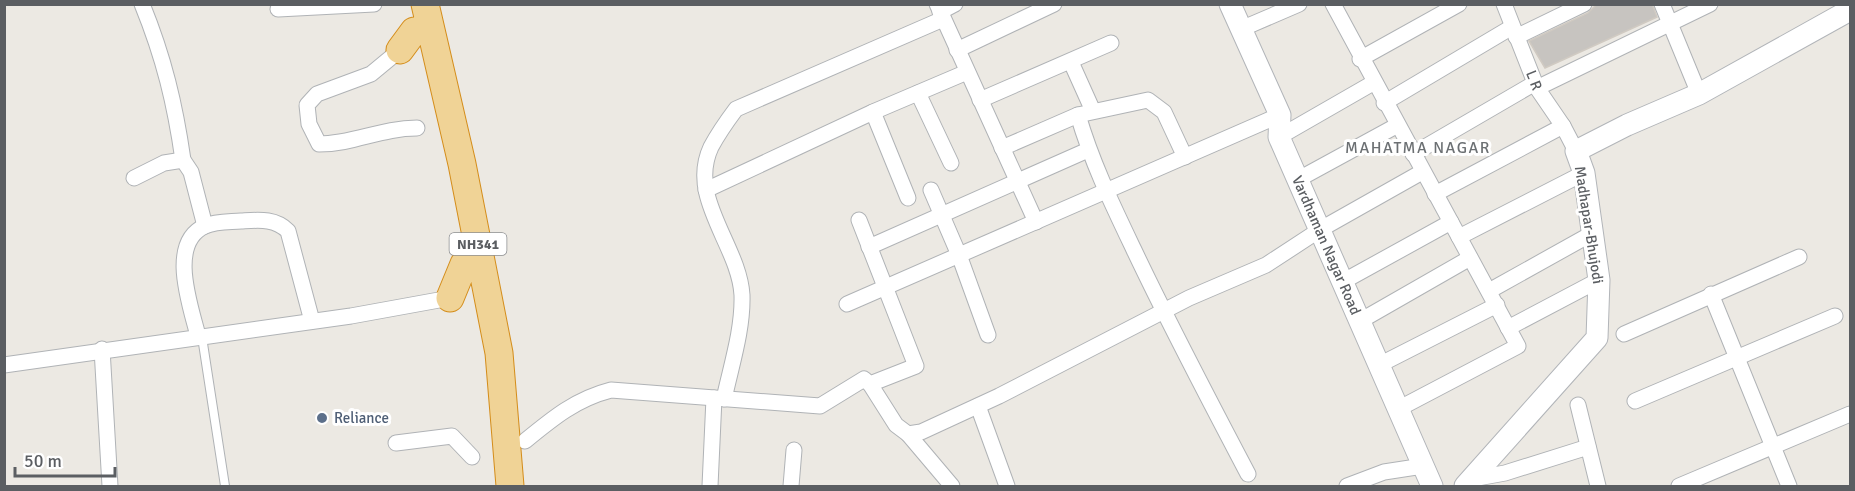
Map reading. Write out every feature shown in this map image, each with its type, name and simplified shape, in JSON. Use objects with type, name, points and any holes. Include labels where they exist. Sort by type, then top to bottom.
[{"type":"highway","name":"NH341","points":[[425,4],[462,164],[499,352],[517,480]]},
{"type":"highway","name":"NH341","points":[[450,298],[464,264]]},
{"type":"street","points":[[142,4],[161,51],[172,92],[183,160],[194,179],[206,225]]},
{"type":"street","points":[[278,9],[374,4]]},
{"type":"street","points":[[710,486],[719,398],[740,326],[742,295],[729,249],[706,190],[705,169],[710,149],[736,109],[955,4]]},
{"type":"street","points":[[957,50],[1054,4]]},
{"type":"street","name":"Vardhaman Nagar Road","points":[[1230,4],[1280,115],[1279,137],[1432,486]]},
{"type":"street","points":[[1241,29],[1299,4]]},
{"type":"street","points":[[1333,4],[1396,126],[1460,237],[1518,346],[1398,409]]},
{"type":"street","points":[[1360,59],[1459,4]]},
{"type":"street","name":"L R","points":[[1504,4],[1536,86],[1563,126],[1576,151]]},
{"type":"street","points":[[1384,103],[1514,32],[1584,4]]},
{"type":"street","points":[[1662,4],[1699,94]]},
{"type":"street","points":[[1413,154],[1536,86],[1710,4]]},
{"type":"street","name":"Madhapar-Bhujodi","points":[[1468,483],[1597,338],[1599,280],[1584,173],[1576,151],[1699,94],[1851,10]]},
{"type":"street","points":[[940,12],[1036,222]]},
{"type":"street","points":[[407,40],[371,74],[317,94],[308,105],[309,124],[319,144],[339,144],[393,128],[417,128]]},
{"type":"street","points":[[980,100],[1111,43]]},
{"type":"street","points":[[1071,62],[1093,111]]},
{"type":"street","points":[[706,190],[873,112],[967,72]]},
{"type":"street","points":[[1279,137],[1373,83]]},
{"type":"street","points":[[918,93],[951,163]]},
{"type":"street","points":[[1002,148],[1078,116],[1142,100],[1154,102],[1164,112],[1185,157]]},
{"type":"street","points":[[873,112],[908,198]]},
{"type":"street","points":[[847,304],[1280,115]]},
{"type":"street","points":[[1078,116],[1088,150],[1106,192],[1163,312],[1248,474]]},
{"type":"street","points":[[1298,180],[1396,126]]},
{"type":"street","points":[[1435,194],[1563,126]]},
{"type":"street","points":[[869,247],[1088,150]]},
{"type":"street","points":[[134,178],[171,160],[183,160]]},
{"type":"street","points":[[908,434],[921,432],[978,406],[1163,312],[1266,265],[1321,229],[1422,172]]},
{"type":"street","points":[[1460,237],[1584,173]]},
{"type":"street","points":[[931,190],[959,255],[988,335]]},
{"type":"street","points":[[200,336],[185,276],[184,254],[188,240],[206,225],[261,220],[283,225],[293,240],[312,321]]},
{"type":"street","points":[[859,220],[916,366],[870,384]]},
{"type":"street","points":[[1344,281],[1451,222]]},
{"type":"street","points":[[1489,291],[1593,233]]},
{"type":"street","points":[[1624,334],[1798,257]]},
{"type":"street","points":[[1360,321],[1470,258]]},
{"type":"street","points":[[1508,328],[1599,280]]},
{"type":"street","points":[[1712,294],[1736,359],[1789,486]]},
{"type":"street","points":[[4,365],[102,349],[312,321],[450,298]]},
{"type":"street","points":[[1379,365],[1497,305]]},
{"type":"street","points":[[1635,401],[1835,316]]},
{"type":"street","points":[[102,349],[110,486]]},
{"type":"street","points":[[525,441],[565,409],[588,396],[611,390],[820,406],[864,379],[870,384],[896,425],[908,434],[952,486]]},
{"type":"street","points":[[1578,405],[1598,486]]},
{"type":"street","points":[[978,406],[1007,486]]},
{"type":"street","points":[[1679,486],[1851,414]]},
{"type":"street","points":[[396,443],[452,436],[472,457]]},
{"type":"street","points":[[1468,483],[1588,447]]},
{"type":"street","points":[[791,486],[794,450]]},
{"type":"street","points":[[1347,486],[1384,472],[1423,466]]},
{"type":"lane","points":[[200,336],[225,486]]},
{"type":"building","points":[[1597,4],[1652,4],[1657,17],[1545,68],[1529,41],[1588,13]]},
{"type":"place","name":"Reliance","points":[[322,418]]},
{"type":"district","name":"MAHATMA NAGAR","points":[[1418,147]]}]
